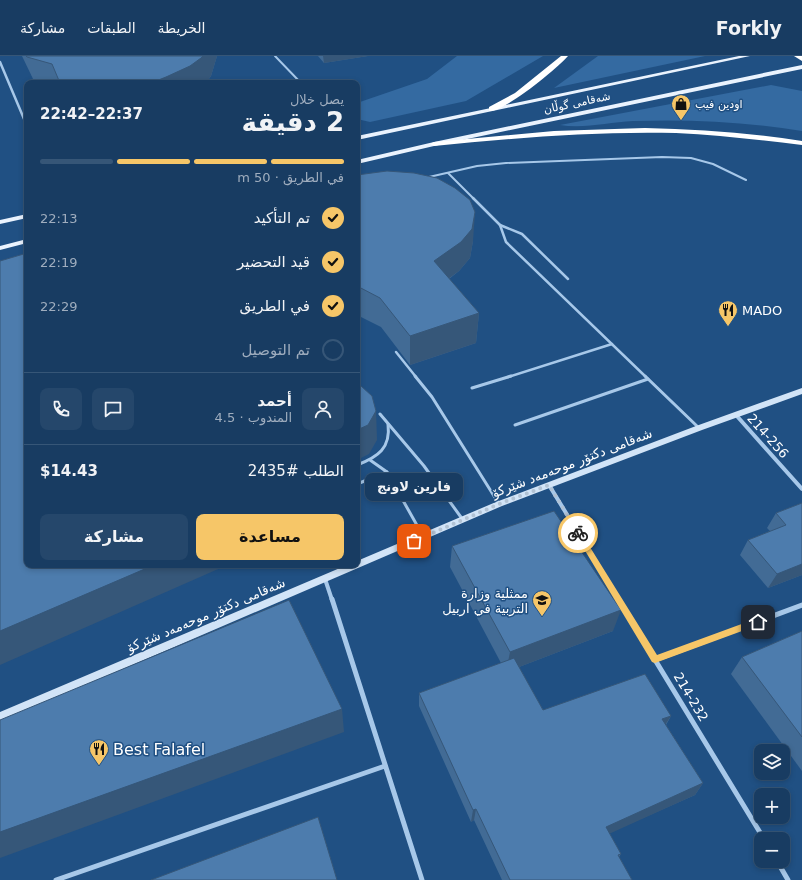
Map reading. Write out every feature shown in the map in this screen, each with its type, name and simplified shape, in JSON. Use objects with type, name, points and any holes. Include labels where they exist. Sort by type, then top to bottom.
[{"type":"highway","points":[[492,109],[518,95],[565,56]]},
{"type":"highway","points":[[797,56],[802,59]]},
{"type":"highway","points":[[434,144],[520,136],[632,131],[720,134],[802,143]]},
{"type":"main road","name":"شەقامی گوڵان","points":[[360,137],[748,56]]},
{"type":"main road","name":"شەقامی گوڵان","points":[[360,161],[434,144],[802,67]]},
{"type":"main road","points":[[0,222],[24,217]]},
{"type":"main road","points":[[0,248],[24,242]]},
{"type":"street","points":[[0,62],[24,119]]},
{"type":"street","name":"شەقامی دکتۆر موحەمەد شێرکۆ","points":[[360,564],[499,504],[699,428],[802,391]]},
{"type":"street","name":"214-256","points":[[736,415],[802,489]]},
{"type":"street","name":"214-232","points":[[549,485],[760,832]]},
{"type":"street","name":"شەقامی دکتۆر موحەمەد شێرکۆ","points":[[0,717],[351,568]]},
{"type":"street","points":[[325,579],[422,880]]},
{"type":"street","points":[[655,660],[802,605]]},
{"type":"street","points":[[56,880],[385,766]]},
{"type":"street","points":[[781,868],[788,880]]},
{"type":"lane","points":[[275,56],[298,80]]},
{"type":"lane","points":[[426,178],[477,166],[506,163],[604,158],[662,157],[691,158],[713,164],[746,180]]},
{"type":"lane","points":[[448,173],[500,225],[522,234],[568,279]]},
{"type":"lane","points":[[500,225],[506,242],[699,428]]},
{"type":"lane","points":[[472,388],[612,344]]},
{"type":"lane","points":[[396,352],[432,397],[499,504]]},
{"type":"lane","points":[[515,425],[648,380]]},
{"type":"lane","points":[[376,410],[433,477],[463,520]]},
{"type":"lane","points":[[360,464],[370,460],[381,452],[388,443],[390,433],[387,423],[380,414]]},
{"type":"lane","points":[[370,460],[387,472],[424,537]]},
{"type":"lane","points":[[360,483],[387,472]]},
{"type":"shaded area","points":[[457,56],[543,56],[466,101],[370,122],[360,120],[360,102],[427,79]]},
{"type":"shaded area","points":[[598,56],[705,56],[554,88]]},
{"type":"shaded area","points":[[771,85],[802,91],[802,131],[739,123],[676,120],[633,121],[587,126],[560,125]]},
{"type":"building","points":[[26,56],[203,56],[190,66],[158,80],[59,80],[52,64]]},
{"type":"building","points":[[387,171],[414,173],[437,178],[455,188],[470,200],[475,212],[472,229],[461,242],[434,261],[479,313],[410,336],[380,298],[360,288],[360,175]]},
{"type":"building","points":[[24,254],[24,568],[147,568],[0,631],[0,261]]},
{"type":"building","points":[[360,386],[372,396],[376,411],[368,425],[360,429]]},
{"type":"building","points":[[802,503],[802,564],[777,574],[748,540],[786,525],[776,513]]},
{"type":"building","points":[[554,511],[621,610],[510,652],[452,546]]},
{"type":"building","points":[[289,600],[342,709],[0,832],[0,720]]},
{"type":"building","points":[[802,631],[802,737],[742,657]]},
{"type":"building","points":[[514,658],[543,710],[645,674],[671,716],[662,719],[703,783],[606,827],[621,854],[618,855],[632,880],[510,880],[476,809],[473,810],[419,693]]},
{"type":"building","points":[[318,817],[337,880],[151,880]]},
{"type":"way so far","points":[[414,541],[499,504],[549,485],[578,533]]},
{"type":"place","name":"اودين فيب","points":[[681,121]]},
{"type":"place","name":"MADO","points":[[728,327]]},
{"type":"place","name":"فارین لاونج","points":[[414,541]]},
{"type":"place","name":"ممثلية وزارة التربية في اربيل","points":[[542,617]]},
{"type":"place","name":"Best Falafel","points":[[99,766]]},
{"type":"route","points":[[578,533],[655,660],[758,622]]}]
